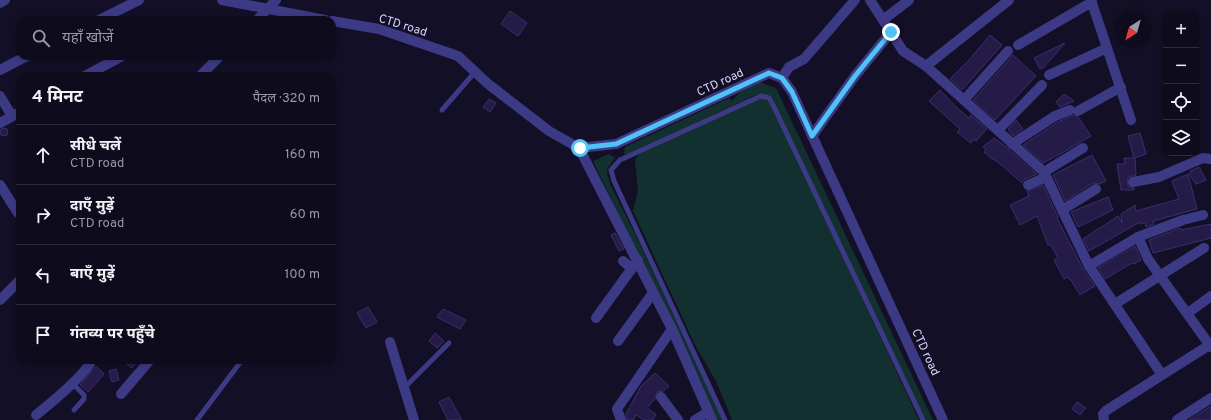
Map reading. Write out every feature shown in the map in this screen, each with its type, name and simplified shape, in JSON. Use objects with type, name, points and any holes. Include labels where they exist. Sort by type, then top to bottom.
[{"type":"street","points":[[0,3],[5,0]]},
{"type":"street","points":[[107,16],[139,0]]},
{"type":"street","points":[[222,0],[302,16]]},
{"type":"street","points":[[262,16],[276,0]]},
{"type":"street","points":[[782,78],[789,67],[804,58],[855,0]]},
{"type":"street","points":[[870,0],[903,51],[926,66],[998,130],[1045,175],[1089,266],[1162,375]]},
{"type":"street","points":[[883,20],[909,0]]},
{"type":"street","points":[[926,66],[1009,0]]},
{"type":"street","points":[[1018,45],[1091,1],[1131,120]]},
{"type":"street","name":"CTD road","points":[[336,22],[379,30],[458,56],[475,72],[549,131],[580,148],[616,144],[769,73],[782,78],[792,92],[943,420]]},
{"type":"street","points":[[812,136],[855,76],[891,32]]},
{"type":"street","points":[[1049,75],[1107,48]]},
{"type":"street","points":[[964,100],[1008,51]]},
{"type":"street","points":[[0,70],[19,60]]},
{"type":"street","points":[[92,72],[115,60]]},
{"type":"street","points":[[204,72],[216,60]]},
{"type":"street","points":[[998,130],[1042,85]]},
{"type":"street","points":[[1012,144],[1055,116],[1074,110],[1121,87]]},
{"type":"street","points":[[0,96],[16,114],[0,123]]},
{"type":"street","points":[[580,148],[635,264],[672,329],[710,416],[695,420]]},
{"type":"street","points":[[1028,185],[1083,148]]},
{"type":"street","points":[[1133,182],[1159,177],[1203,158],[1211,159]]},
{"type":"street","points":[[0,185],[16,210]]},
{"type":"street","points":[[1062,210],[1096,188]]},
{"type":"street","points":[[1089,266],[1138,237],[1203,214]]},
{"type":"street","points":[[1104,420],[1102,414],[1107,410],[1210,346],[1188,313],[1148,259],[1138,237]]},
{"type":"street","points":[[1115,304],[1204,248]]},
{"type":"street","points":[[623,261],[635,264]]},
{"type":"street","points":[[596,318],[635,264]]},
{"type":"street","points":[[0,300],[16,284]]},
{"type":"street","points":[[618,341],[653,294]]},
{"type":"street","points":[[1188,313],[1211,296]]},
{"type":"street","points":[[621,420],[617,409],[672,329]]},
{"type":"street","points":[[390,342],[414,420]]},
{"type":"street","points":[[36,415],[72,383],[90,364]]},
{"type":"street","points":[[121,394],[147,364]]},
{"type":"street","points":[[662,398],[678,420]]},
{"type":"street","points":[[1177,420],[1211,398]]},
{"type":"lane","points":[[442,110],[475,72]]},
{"type":"lane","points":[[725,420],[614,181],[611,170],[620,158],[757,97],[765,96],[777,112],[923,420]]},
{"type":"lane","points":[[405,387],[449,343]]},
{"type":"lane","points":[[197,420],[239,364]]},
{"type":"lane","points":[[72,383],[84,395],[84,399],[74,410]]},
{"type":"green space","points":[[759,82],[776,88],[933,420],[924,420],[768,96],[761,94],[756,95],[629,154],[624,154],[625,147],[729,98],[732,101],[739,93]]},
{"type":"green space","points":[[763,98],[773,107],[919,420],[732,420],[716,381],[696,347],[633,211],[638,191],[635,160],[639,154],[752,101]]},
{"type":"green space","points":[[609,154],[615,158],[607,169],[610,184],[723,420],[716,420],[593,161]]},
{"type":"building","points":[[510,11],[527,23],[518,36],[501,24]]},
{"type":"building","points":[[990,35],[1002,45],[962,90],[950,79],[969,60]]},
{"type":"building","points":[[1065,43],[1044,67],[1040,69],[1034,58]]},
{"type":"building","points":[[1013,55],[1036,76],[995,120],[973,100]]},
{"type":"building","points":[[940,90],[969,118],[971,115],[987,129],[976,141],[974,139],[971,143],[957,132],[960,129],[929,101]]},
{"type":"building","points":[[1064,94],[1074,101],[1060,107],[1056,102]]},
{"type":"building","points":[[489,99],[496,103],[490,112],[483,107]]},
{"type":"building","points":[[1073,115],[1078,117],[1091,136],[1043,163],[1023,145],[1058,122]]},
{"type":"building","points":[[1016,120],[1023,129],[1013,136],[1008,129]]},
{"type":"building","points":[[4,128],[7,129],[7,135],[4,136],[1,135],[0,132],[1,129]]},
{"type":"building","points":[[1140,133],[1146,154],[1135,158],[1136,175],[1129,177],[1127,180],[1128,186],[1134,188],[1134,190],[1121,190],[1117,164],[1125,164],[1124,158],[1134,158],[1128,136]]},
{"type":"building","points":[[994,138],[1037,174],[1025,179],[1022,183],[998,162],[991,158],[984,152],[986,150],[983,147]]},
{"type":"building","points":[[1092,155],[1106,181],[1100,184],[1093,183],[1065,201],[1053,175]]},
{"type":"building","points":[[1199,167],[1206,180],[1196,184],[1189,174],[1191,173],[1190,171]]},
{"type":"building","points":[[1188,174],[1197,209],[1153,221],[1154,224],[1146,227],[1145,223],[1141,224],[1140,222],[1089,251],[1083,239],[1118,216],[1122,223],[1121,214],[1135,205],[1136,211],[1179,199],[1172,181]]},
{"type":"building","points":[[1043,185],[1058,217],[1057,218],[1083,269],[1095,286],[1080,295],[1068,277],[1064,279],[1054,260],[1058,258],[1050,244],[1048,245],[1037,216],[1020,225],[1010,205],[1029,196],[1027,191]]},
{"type":"building","points":[[1108,197],[1113,210],[1078,227],[1071,212]]},
{"type":"building","points":[[1211,224],[1211,238],[1153,253],[1149,240],[1180,228],[1181,230]]},
{"type":"building","points":[[615,233],[624,249],[619,251],[611,235]]},
{"type":"building","points":[[1135,246],[1141,260],[1134,264],[1132,263],[1105,279],[1098,268]]},
{"type":"building","points":[[368,307],[377,322],[366,328],[357,313]]},
{"type":"building","points":[[443,309],[466,320],[460,329],[437,317]]},
{"type":"building","points":[[435,333],[444,341],[437,348],[429,341]]},
{"type":"building","points":[[126,364],[135,364],[132,368]]},
{"type":"building","points":[[96,366],[104,374],[88,392],[80,385]]},
{"type":"building","points":[[116,369],[119,380],[112,382],[109,371]]},
{"type":"building","points":[[655,373],[669,386],[664,391],[657,392],[655,399],[647,408],[656,414],[653,420],[644,420],[636,415],[633,420],[627,420],[626,414],[641,386]]},
{"type":"building","points":[[449,397],[462,420],[448,420],[439,402]]},
{"type":"building","points":[[1077,402],[1086,408],[1080,415],[1072,409]]},
{"type":"building","points":[[1211,406],[1211,420],[1189,420]]},
{"type":"route","points":[[580,148],[616,144],[769,73],[782,78],[792,92],[812,136],[855,76],[891,32]]}]
